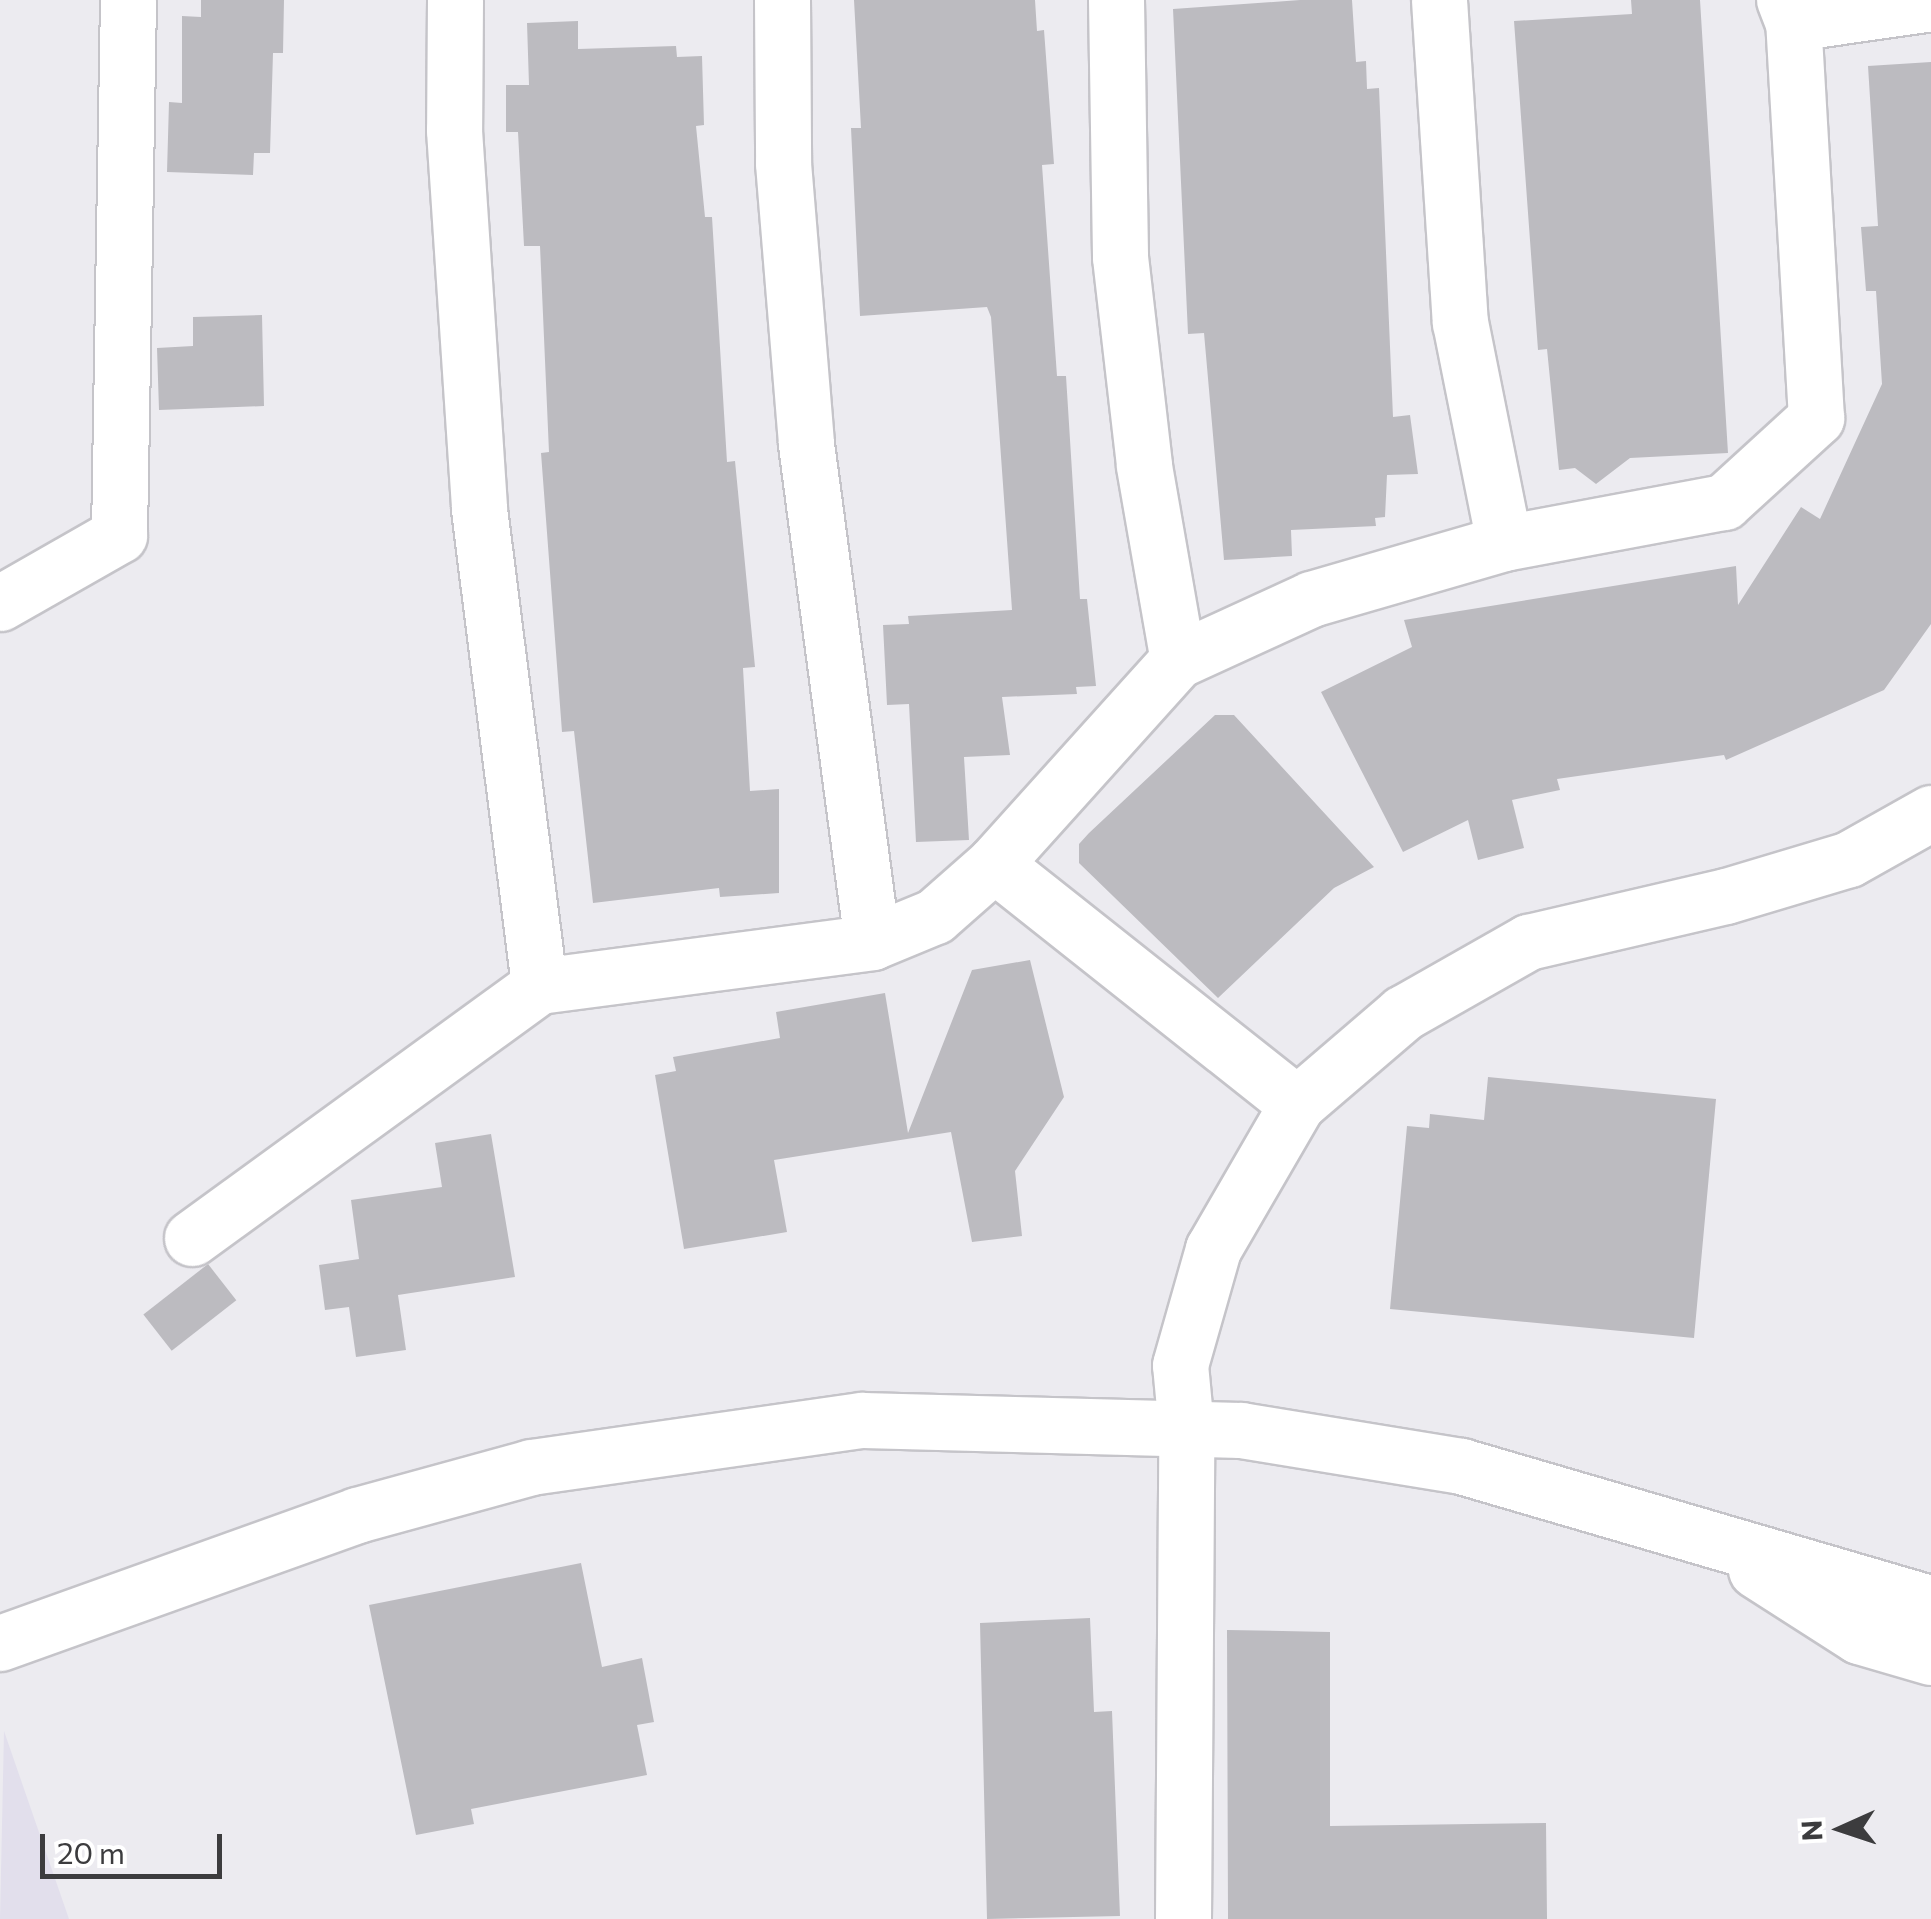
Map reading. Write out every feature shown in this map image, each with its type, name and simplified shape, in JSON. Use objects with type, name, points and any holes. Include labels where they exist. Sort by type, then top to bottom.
[{"type":"street","points":[[0,603],[119,535],[128,0]]},
{"type":"street","points":[[454,0],[454,130],[478,510],[539,986]]},
{"type":"street","points":[[782,0],[784,163],[806,444],[872,942]]},
{"type":"street","points":[[1116,0],[1120,257],[1144,466],[1178,660]]},
{"type":"street","points":[[1439,0],[1460,322],[1504,542]]},
{"type":"street","points":[[192,1238],[539,986],[872,942],[936,916],[994,864],[1178,660],[1311,599],[1504,542],[1724,502],[1816,418],[1788,12],[1931,3]]},
{"type":"street","points":[[1183,1919],[1186,1428],[1180,1366],[1213,1249],[1297,1104],[1403,1013],[1528,942],[1726,896],[1849,858],[1931,814]]},
{"type":"street","points":[[994,864],[1297,1104]]},
{"type":"street","points":[[0,1642],[357,1516],[531,1467],[862,1420],[1241,1430],[1462,1466],[1931,1603]]},
{"type":"street","points":[[1703,1536],[1859,1636],[1931,1657]]},
{"type":"shaded area","points":[[4,1731],[69,1919],[0,1919]]},
{"type":"building","points":[[201,0],[284,0],[283,53],[273,53],[270,153],[254,153],[253,175],[167,172],[169,102],[182,103],[182,16],[201,17]]},
{"type":"building","points":[[854,0],[1035,0],[1037,31],[1044,30],[1054,164],[1042,165],[1057,376],[1066,376],[1080,599],[1087,599],[1096,686],[1076,687],[1077,694],[1002,697],[1010,755],[964,757],[969,840],[916,842],[909,704],[887,705],[883,625],[909,624],[908,616],[1012,610],[991,317],[987,307],[860,316],[851,128],[861,128]]},
{"type":"building","points":[[1352,0],[1356,62],[1366,61],[1367,89],[1379,88],[1393,417],[1410,415],[1418,474],[1387,475],[1385,517],[1375,518],[1376,526],[1291,530],[1292,556],[1224,560],[1204,333],[1188,334],[1173,9]]},
{"type":"building","points":[[1631,0],[1700,0],[1728,453],[1630,458],[1596,484],[1575,468],[1559,470],[1547,349],[1538,350],[1514,21],[1632,14]]},
{"type":"building","points":[[578,21],[578,49],[676,46],[677,57],[702,56],[704,125],[696,126],[705,217],[712,217],[727,462],[735,461],[755,667],[743,668],[750,791],[779,789],[779,893],[720,897],[719,888],[593,903],[574,731],[562,732],[541,453],[549,452],[540,246],[524,246],[518,132],[506,132],[506,85],[529,85],[527,23]]},
{"type":"building","points":[[1931,62],[1931,624],[1884,690],[1726,760],[1724,755],[1557,779],[1560,790],[1512,800],[1524,848],[1478,860],[1468,820],[1403,852],[1321,692],[1412,647],[1404,620],[1736,566],[1738,605],[1801,507],[1820,519],[1882,384],[1876,291],[1866,291],[1861,227],[1878,226],[1868,66]]},
{"type":"building","points":[[262,315],[264,406],[159,410],[157,348],[193,346],[193,317]]},
{"type":"building","points":[[1215,715],[1234,715],[1374,867],[1334,888],[1218,998],[1079,863],[1079,844],[1089,833]]},
{"type":"building","points":[[1030,960],[1064,1097],[1015,1171],[1022,1236],[972,1242],[951,1132],[774,1160],[787,1232],[684,1249],[655,1075],[676,1071],[673,1057],[780,1038],[776,1012],[885,993],[908,1133],[972,970]]},
{"type":"building","points":[[1488,1077],[1716,1099],[1694,1338],[1390,1309],[1407,1126],[1429,1128],[1430,1114],[1484,1120]]},
{"type":"building","points":[[491,1134],[515,1277],[398,1295],[406,1350],[356,1357],[349,1307],[325,1310],[319,1265],[359,1259],[351,1200],[442,1187],[435,1143]]},
{"type":"building","points":[[208,1264],[236,1300],[172,1351],[143,1314]]},
{"type":"building","points":[[581,1563],[602,1667],[642,1658],[654,1722],[637,1725],[647,1775],[471,1809],[474,1824],[416,1835],[369,1605]]},
{"type":"building","points":[[1090,1618],[1094,1712],[1112,1711],[1120,1916],[987,1919],[980,1623]]},
{"type":"building","points":[[1227,1630],[1330,1632],[1330,1826],[1546,1823],[1547,1919],[1228,1919]]}]
